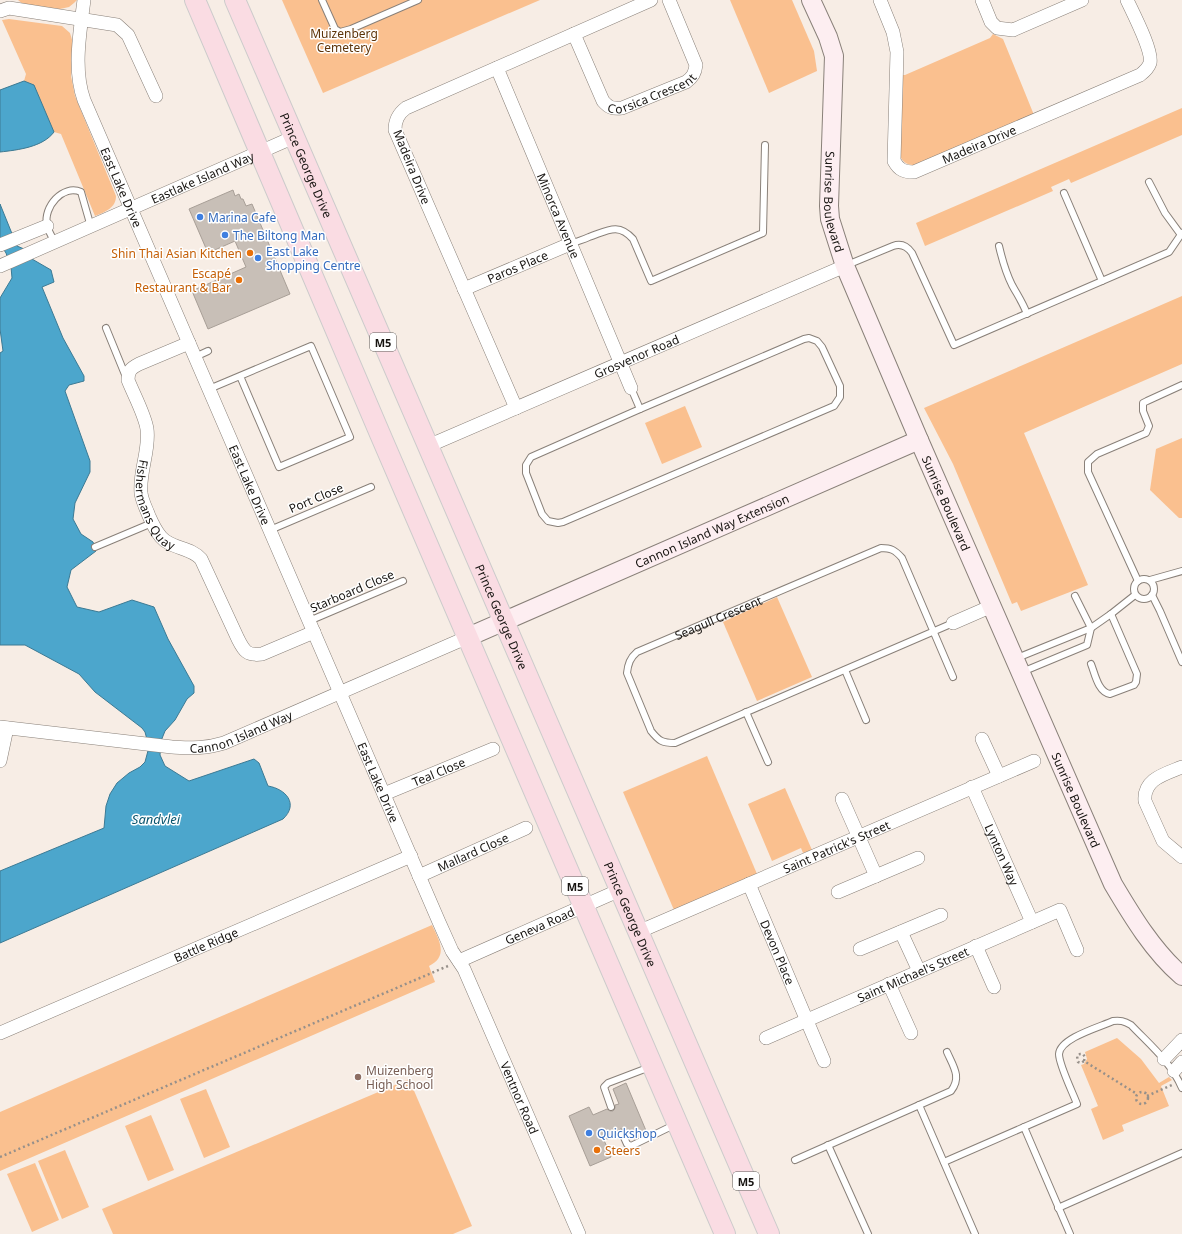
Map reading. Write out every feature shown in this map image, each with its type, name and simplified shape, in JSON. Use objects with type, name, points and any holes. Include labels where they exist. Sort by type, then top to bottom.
[{"type":"main road","name":"M5","points":[[195,0],[725,1234]]},
{"type":"main road","name":"Prince George Drive","points":[[235,0],[769,1234]]},
{"type":"street","name":"East Lake Drive","points":[[84,0],[79,59],[81,91],[419,876],[452,951],[459,961]]},
{"type":"street","name":"Madeira Drive","points":[[516,408],[395,130],[395,124],[399,115],[406,108],[651,0]]},
{"type":"street","name":"Corsica Crescent","points":[[574,34],[603,101],[608,107],[615,109],[622,108],[686,82],[692,78],[695,72],[696,65],[669,0]]},
{"type":"street","name":"Sunrise Boulevard","points":[[811,0],[828,37],[834,56],[829,206],[830,219],[845,266],[919,440],[1113,884],[1134,919],[1153,944],[1182,976]]},
{"type":"street","name":"Madeira Drive","points":[[880,0],[894,32],[897,52],[894,161],[902,171],[914,172],[1133,79],[1146,71],[1150,62],[1149,50],[1127,0]]},
{"type":"street","points":[[982,0],[991,22],[996,28],[1013,30],[1082,0]]},
{"type":"street","points":[[5,6],[117,25],[128,35],[156,96]]},
{"type":"street","name":"Minorca Avenue","points":[[497,68],[631,388]]},
{"type":"street","name":"Eastlake Island Way","points":[[0,266],[294,137]]},
{"type":"street","points":[[0,246],[47,226]]},
{"type":"street","name":"Paros Place","points":[[464,289],[570,244]]},
{"type":"street","name":"Grosvenor Road","points":[[428,446],[845,266]]},
{"type":"street","points":[[128,380],[128,375],[133,367],[189,343]]},
{"type":"street","name":"Fishermans Quay","points":[[128,380],[147,428],[147,442],[141,493],[143,502],[152,523],[161,537],[165,540],[194,553],[201,559],[245,651],[250,654],[262,654],[312,626]]},
{"type":"street","name":"Cannon Island Way Extension","points":[[468,637],[919,440]]},
{"type":"street","name":"Seagull Crescent","points":[[953,623],[992,606]]},
{"type":"street","name":"Cannon Island Way","points":[[4,727],[172,747],[197,749],[211,747],[224,743],[341,693],[468,637]]},
{"type":"street","points":[[0,761],[4,727]]},
{"type":"street","points":[[982,739],[999,776]]},
{"type":"street","name":"Teal Close","points":[[384,794],[493,749]]},
{"type":"street","name":"Saint Patrick's Street","points":[[638,932],[1034,761]]},
{"type":"street","points":[[1182,767],[1150,782],[1146,789],[1145,795],[1145,801],[1163,841],[1182,857]]},
{"type":"street","name":"Lynton Way","points":[[972,787],[1032,922]]},
{"type":"street","points":[[842,799],[876,876]]},
{"type":"street","name":"Mallard Close","points":[[419,876],[526,828]]},
{"type":"street","name":"Battle Ridge","points":[[0,1033],[411,856]]},
{"type":"street","points":[[838,892],[918,858]]},
{"type":"street","name":"Devon Place","points":[[749,884],[824,1061]]},
{"type":"street","name":"Geneva Road","points":[[459,961],[620,890]]},
{"type":"street","name":"Saint Michael's Street","points":[[766,1038],[1060,910],[1077,950]]},
{"type":"street","points":[[860,949],[941,914]]},
{"type":"street","points":[[901,932],[919,971]]},
{"type":"street","points":[[976,946],[994,987]]},
{"type":"street","name":"Ventnor Road","points":[[459,961],[464,969],[579,1234]]},
{"type":"street","points":[[890,984],[911,1033]]},
{"type":"street","points":[[1164,1059],[1182,1040]]},
{"type":"lane","points":[[322,0],[335,29],[340,32],[351,29],[418,0]]},
{"type":"lane","points":[[570,244],[610,229],[622,230],[633,239],[651,281],[763,233],[765,145]]},
{"type":"lane","points":[[845,266],[892,246],[900,244],[907,247],[912,253],[954,345],[1169,252],[1181,234],[1165,213],[1150,182]]},
{"type":"lane","points":[[55,243],[47,226],[47,217],[50,206],[56,197],[67,192],[77,190],[81,192],[91,227]]},
{"type":"lane","points":[[1064,193],[1102,281]]},
{"type":"lane","points":[[999,246],[1005,268],[1012,285],[1021,299],[1027,314]]},
{"type":"lane","points":[[106,328],[128,380]]},
{"type":"lane","points":[[809,338],[817,341],[822,346],[840,386],[838,402],[834,406],[563,522],[553,523],[544,518],[526,474],[528,461],[535,454],[640,409],[809,338]]},
{"type":"lane","points":[[209,389],[311,346],[350,437],[280,467],[240,376]]},
{"type":"lane","points":[[195,357],[208,351]]},
{"type":"lane","points":[[1138,581],[1088,472],[1088,462],[1097,454],[1146,433],[1149,426],[1143,411],[1143,403],[1182,386]]},
{"type":"lane","points":[[631,388],[640,409]]},
{"type":"lane","name":"Port Close","points":[[270,530],[371,487]]},
{"type":"lane","points":[[94,547],[152,523]]},
{"type":"lane","name":"Seagull Crescent","points":[[953,623],[933,631],[675,743],[665,743],[657,738],[652,731],[627,673],[628,665],[632,657],[637,652],[881,548],[889,548],[896,551],[902,558],[933,631],[953,677]]},
{"type":"lane","points":[[1135,595],[1134,586],[1138,581],[1143,579],[1150,580],[1182,571]]},
{"type":"lane","points":[[1150,580],[1154,589],[1152,595],[1182,662]]},
{"type":"lane","name":"Starboard Close","points":[[312,626],[403,581]]},
{"type":"lane","points":[[1135,595],[1144,599],[1152,595]]},
{"type":"lane","points":[[1018,666],[1090,628],[1135,595]]},
{"type":"lane","points":[[1018,666],[1087,645],[1090,628],[1076,596]]},
{"type":"lane","points":[[1091,664],[1100,688],[1106,694],[1110,694],[1134,685],[1136,682],[1137,674],[1111,614]]},
{"type":"lane","points":[[845,670],[866,720]]},
{"type":"lane","points":[[746,712],[768,762]]},
{"type":"lane","points":[[944,1162],[1077,1104],[1061,1063],[1059,1054],[1062,1046],[1068,1041],[1113,1021],[1119,1020],[1131,1025],[1176,1073],[1182,1088]]},
{"type":"lane","points":[[795,1160],[951,1091],[955,1086],[957,1078],[956,1072],[947,1052]]},
{"type":"lane","points":[[611,1107],[603,1088],[606,1085],[652,1066]]},
{"type":"lane","points":[[919,1105],[975,1234]]},
{"type":"lane","points":[[622,1133],[627,1144],[631,1146],[677,1124]]},
{"type":"lane","points":[[1024,1127],[1070,1234]]},
{"type":"lane","points":[[828,1145],[868,1234]]},
{"type":"lane","points":[[1058,1208],[1182,1154]]},
{"type":"path","points":[[0,1157],[459,961]]},
{"type":"path","points":[[1084,1061],[1137,1094],[1144,1092],[1147,1096]]},
{"type":"path","points":[[1137,1094],[1136,1100],[1142,1104],[1147,1101],[1147,1096],[1176,1073]]},
{"type":"green space","points":[[18,0],[77,0],[69,7],[60,9],[24,5]]},
{"type":"green space","name":"Muizenberg Cemetery","points":[[282,0],[540,0],[323,93]]},
{"type":"green space","points":[[730,0],[792,0],[814,51],[817,71],[769,93]]},
{"type":"green space","points":[[9,19],[62,26],[70,33],[73,43],[71,76],[75,96],[116,196],[116,200],[112,207],[102,213],[95,216],[61,134],[54,132],[43,141],[30,147],[0,152],[0,90],[24,81],[26,74],[2,20]]},
{"type":"green space","points":[[993,34],[1003,39],[1034,115],[919,166],[904,162],[899,154],[901,75],[905,75],[990,38]]},
{"type":"green space","points":[[1182,108],[1182,135],[1071,183],[1069,179],[1051,187],[1053,191],[925,246],[916,223]]},
{"type":"green space","points":[[1182,296],[1182,364],[1024,433],[1088,585],[1021,611],[1017,602],[1012,604],[953,464],[924,408]]},
{"type":"green space","points":[[685,406],[702,447],[662,464],[645,423]]},
{"type":"green space","points":[[1182,438],[1182,518],[1179,518],[1150,490],[1156,449]]},
{"type":"green space","points":[[777,597],[812,677],[757,701],[723,622]]},
{"type":"green space","points":[[707,756],[757,874],[674,910],[623,792]]},
{"type":"green space","points":[[785,788],[812,850],[803,853],[801,848],[772,861],[748,804]]},
{"type":"green space","points":[[432,925],[441,947],[439,957],[429,966],[435,982],[0,1171],[0,1112]]},
{"type":"green space","points":[[1117,1038],[1141,1059],[1159,1083],[1169,1077],[1172,1080],[1161,1086],[1169,1106],[1122,1125],[1124,1131],[1103,1140],[1091,1109],[1098,1106],[1081,1065],[1084,1064],[1087,1059],[1085,1052]]},
{"type":"green space","points":[[409,1079],[472,1226],[453,1234],[113,1234],[102,1209]]},
{"type":"green space","points":[[206,1089],[230,1147],[204,1158],[180,1099]]},
{"type":"green space","points":[[151,1115],[174,1170],[148,1181],[125,1126]]},
{"type":"green space","points":[[65,1150],[89,1207],[62,1219],[38,1161]]},
{"type":"green space","points":[[35,1163],[59,1220],[32,1232],[7,1174]]},
{"type":"water","points":[[24,81],[34,85],[54,132],[43,141],[30,147],[0,152],[0,90]]},
{"type":"water","name":"Sandvlei","points":[[0,204],[17,246],[24,249],[32,259],[51,270],[54,282],[42,287],[63,338],[84,376],[84,381],[69,385],[65,391],[90,461],[90,472],[75,503],[73,519],[81,534],[93,542],[96,551],[71,570],[67,587],[77,607],[99,612],[132,600],[154,607],[168,639],[194,686],[194,693],[187,699],[175,720],[165,731],[161,741],[160,755],[165,766],[189,781],[254,759],[259,763],[268,786],[280,790],[285,794],[290,803],[290,808],[283,819],[0,943],[0,871],[104,828],[106,806],[110,794],[117,783],[145,762],[149,747],[145,732],[142,728],[95,692],[79,674],[25,645],[0,645],[0,353],[3,351],[0,329],[0,298],[12,278],[11,267],[6,253],[0,244]]},
{"type":"building","name":"East Lake Shopping Centre","points":[[233,190],[235,196],[239,194],[246,206],[252,204],[290,294],[208,329],[192,291],[246,267],[235,241],[208,253],[189,209]]},
{"type":"building","points":[[626,1083],[647,1133],[634,1139],[630,1130],[626,1131],[620,1129],[618,1135],[604,1140],[611,1157],[590,1166],[569,1116],[589,1107],[593,1115],[607,1109],[613,1111],[615,1105],[619,1104],[613,1089]]},
{"type":"place","name":"Marina Cafe","points":[[200,217]]},
{"type":"place","name":"The Biltong Man","points":[[225,235]]},
{"type":"place","name":"Shin Thai Asian Kitchen","points":[[250,253]]},
{"type":"place","name":"East Lake Shopping Centre","points":[[258,258]]},
{"type":"place","name":"Escapé Restaurant & Bar","points":[[239,280]]},
{"type":"place","name":"Muizenberg High School","points":[[358,1077]]},
{"type":"place","name":"Quickshop","points":[[589,1133]]},
{"type":"place","name":"Steers","points":[[597,1150]]}]
